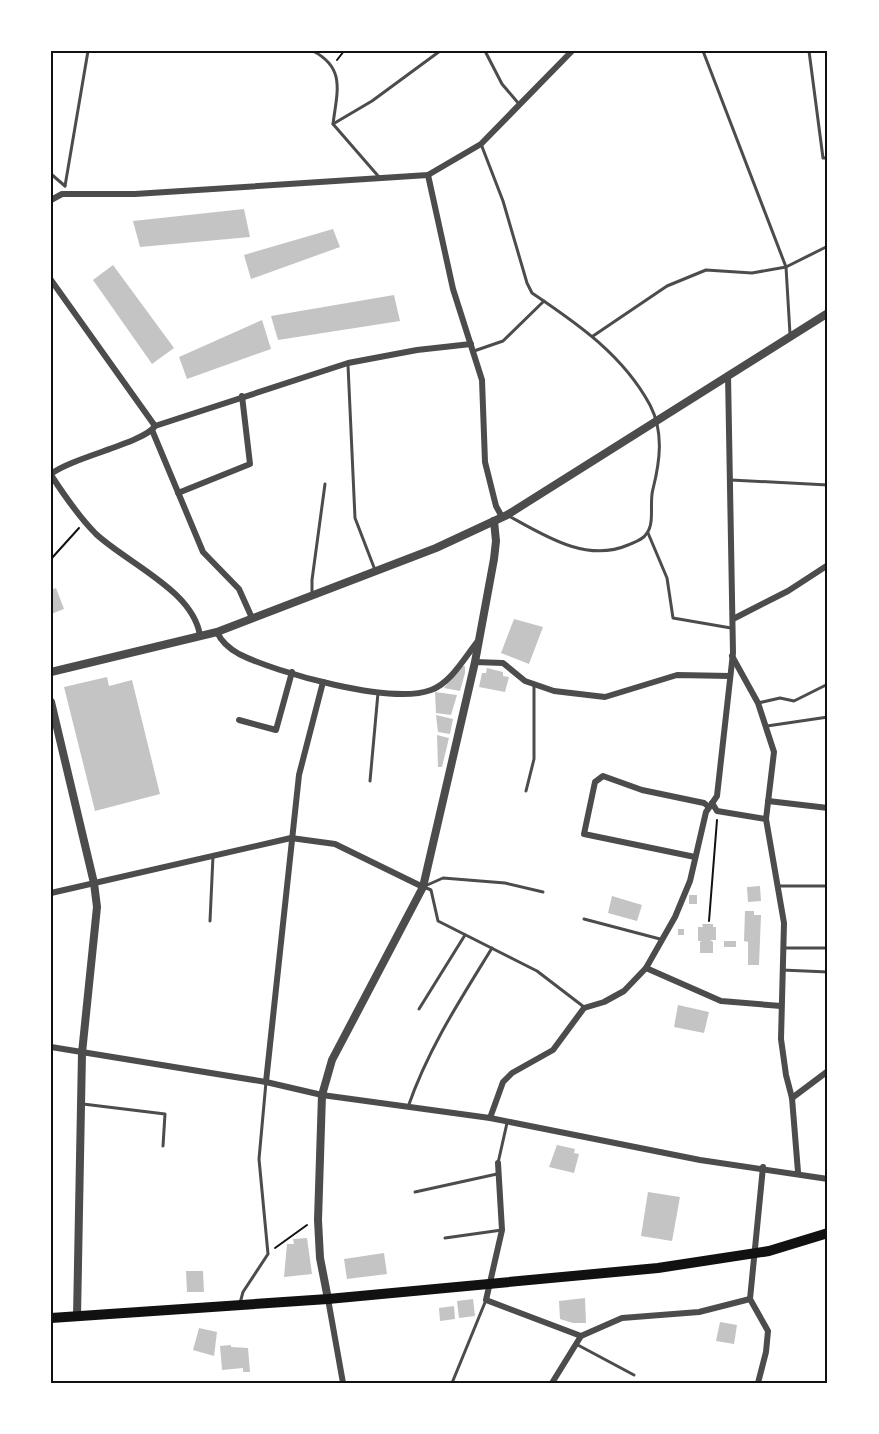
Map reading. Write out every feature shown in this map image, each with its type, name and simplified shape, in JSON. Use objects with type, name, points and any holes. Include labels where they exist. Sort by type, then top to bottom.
[{"type":"main road","points":[[51,1318],[328,1299],[658,1268],[753,1254],[828,1233]]},
{"type":"street","points":[[51,200],[62,194],[135,194],[428,175],[481,144],[572,51]]},
{"type":"street","points":[[344,1383],[320,1258],[318,1220],[322,1095],[332,1060],[423,887],[475,662],[501,518],[485,462],[482,380],[453,289],[428,175]]},
{"type":"street","points":[[62,194],[65,186]]},
{"type":"street","points":[[51,280],[154,428],[202,552],[239,589],[252,618]]},
{"type":"street","points":[[51,672],[217,632],[375,572],[501,518],[828,313]]},
{"type":"street","points":[[200,636],[195,615],[179,598],[107,544],[85,522],[51,474],[71,463],[154,428],[243,396],[348,363],[417,350],[471,344]]},
{"type":"street","points":[[490,1118],[503,1082],[512,1073],[553,1050],[584,1008],[604,1002],[624,991],[646,968],[675,918],[690,881],[710,805],[717,796],[732,656],[728,375]]},
{"type":"street","points":[[178,493],[250,464],[243,396]]},
{"type":"street","points":[[733,619],[788,591],[828,565]]},
{"type":"street","points":[[217,632],[221,640],[238,654],[324,682],[378,693],[429,691],[442,685],[479,640]]},
{"type":"street","points":[[732,656],[758,703],[774,752],[766,819],[784,923],[781,1039],[792,1098],[798,1173]]},
{"type":"street","points":[[475,662],[503,663],[525,681],[554,692],[605,697],[677,675],[730,676]]},
{"type":"street","points":[[238,720],[276,730],[292,672]]},
{"type":"street","points":[[266,1082],[299,775],[324,682]]},
{"type":"street","points":[[51,702],[94,883],[97,923],[82,1053],[77,1317]]},
{"type":"street","points":[[695,858],[584,834],[596,782],[603,777],[642,790],[704,803],[717,812],[766,819]]},
{"type":"street","points":[[768,801],[828,808]]},
{"type":"street","points":[[51,893],[291,838],[335,844],[423,887]]},
{"type":"street","points":[[646,968],[721,1001],[781,1006]]},
{"type":"street","points":[[51,1047],[266,1082],[322,1095],[490,1118],[700,1160],[763,1167],[828,1179]]},
{"type":"street","points":[[792,1098],[828,1071]]},
{"type":"street","points":[[498,1162],[502,1230],[486,1300],[581,1336]]},
{"type":"street","points":[[758,1383],[766,1352],[768,1331],[750,1299],[763,1167]]},
{"type":"street","points":[[552,1383],[581,1336],[622,1318],[699,1312],[750,1299]]},
{"type":"lane","points":[[65,186],[88,51]]},
{"type":"lane","points":[[313,51],[333,65],[337,79],[333,124],[379,177]]},
{"type":"lane","points":[[333,124],[372,101],[440,51]]},
{"type":"lane","points":[[485,51],[502,84],[519,104]]},
{"type":"lane","points":[[703,51],[786,267],[790,337]]},
{"type":"lane","points":[[809,51],[823,158],[828,158]]},
{"type":"lane","points":[[481,144],[503,201],[526,283],[532,293],[593,336],[628,371],[657,421],[660,462],[652,490],[648,532],[667,578],[673,618],[733,628]]},
{"type":"lane","points":[[51,174],[65,186]]},
{"type":"lane","points":[[593,336],[667,285],[706,270],[752,273],[786,267],[828,246]]},
{"type":"lane","points":[[474,351],[503,341],[544,301]]},
{"type":"lane","points":[[348,363],[355,518],[375,572]]},
{"type":"lane","points":[[729,479],[828,485]]},
{"type":"lane","points":[[312,596],[312,580],[326,484]]},
{"type":"lane","points":[[501,518],[558,542],[585,550],[606,552],[641,540],[648,532]]},
{"type":"lane","points":[[758,703],[780,698],[794,701],[828,684]]},
{"type":"lane","points":[[526,791],[534,759],[534,686]]},
{"type":"lane","points":[[370,781],[378,693]]},
{"type":"lane","points":[[767,726],[828,717]]},
{"type":"lane","points":[[210,921],[213,856]]},
{"type":"lane","points":[[423,887],[443,878],[505,882],[543,892]]},
{"type":"lane","points":[[778,886],[828,886]]},
{"type":"lane","points":[[423,887],[432,890],[438,921],[537,971],[582,1004],[584,1008]]},
{"type":"lane","points":[[584,919],[662,939]]},
{"type":"lane","points":[[419,1009],[465,935]]},
{"type":"lane","points":[[408,1107],[421,1069],[442,1028],[492,948]]},
{"type":"lane","points":[[783,948],[828,948]]},
{"type":"lane","points":[[782,970],[828,972]]},
{"type":"lane","points":[[239,1305],[243,1292],[268,1254],[259,1159],[266,1082]]},
{"type":"lane","points":[[81,1103],[165,1114],[163,1146]]},
{"type":"lane","points":[[498,1162],[507,1121]]},
{"type":"lane","points":[[415,1192],[499,1173]]},
{"type":"lane","points":[[445,1238],[502,1230]]},
{"type":"lane","points":[[453,1383],[486,1300]]},
{"type":"lane","points":[[576,1344],[634,1375]]},
{"type":"path","points":[[333,65],[344,51]]},
{"type":"path","points":[[51,559],[85,522]]},
{"type":"path","points":[[709,921],[717,812]]},
{"type":"path","points":[[268,1254],[310,1222],[318,1220]]},
{"type":"building","points":[[244,209],[250,237],[140,247],[133,221]]},
{"type":"building","points":[[333,229],[340,247],[251,279],[244,255]]},
{"type":"building","points":[[113,265],[174,348],[152,364],[93,280]]},
{"type":"building","points":[[394,295],[400,321],[278,340],[271,316]]},
{"type":"building","points":[[262,320],[271,349],[187,379],[179,357]]},
{"type":"building","points":[[56,588],[64,609],[51,614],[51,590]]},
{"type":"building","points":[[514,619],[543,627],[529,664],[501,653]]},
{"type":"building","points":[[462,666],[465,666],[465,673],[460,691],[444,688]]},
{"type":"building","points":[[487,668],[503,672],[503,676],[509,677],[505,692],[479,687],[482,673],[486,673]]},
{"type":"building","points":[[107,677],[109,686],[132,680],[160,794],[95,811],[64,687]]},
{"type":"building","points":[[435,692],[457,695],[451,715],[436,713]]},
{"type":"building","points":[[436,715],[453,719],[450,734],[438,732]]},
{"type":"building","points":[[437,735],[449,738],[442,767],[438,767]]},
{"type":"building","points":[[760,886],[761,901],[748,902],[747,887]]},
{"type":"building","points":[[689,895],[697,895],[697,904],[689,904]]},
{"type":"building","points":[[612,896],[642,905],[637,921],[608,913]]},
{"type":"building","points":[[745,911],[754,911],[754,915],[761,915],[759,965],[748,965],[748,942],[744,941]]},
{"type":"building","points":[[702,924],[713,924],[713,927],[716,927],[716,940],[710,940],[713,942],[713,953],[700,953],[700,942],[702,941],[698,941],[698,927],[703,927]]},
{"type":"building","points":[[678,929],[684,929],[684,935],[678,935]]},
{"type":"building","points":[[724,941],[736,941],[736,947],[724,947]]},
{"type":"building","points":[[678,1005],[709,1012],[704,1033],[674,1027]]},
{"type":"building","points":[[557,1145],[575,1149],[574,1153],[579,1154],[574,1173],[549,1167]]},
{"type":"building","points":[[648,1192],[680,1197],[672,1241],[641,1236]]},
{"type":"building","points":[[307,1238],[312,1274],[284,1277],[287,1244],[294,1244],[293,1239]]},
{"type":"building","points":[[384,1253],[387,1274],[347,1279],[344,1259]]},
{"type":"building","points":[[186,1271],[203,1271],[204,1292],[187,1292]]},
{"type":"building","points":[[585,1298],[586,1323],[573,1323],[560,1319],[559,1301]]},
{"type":"building","points":[[473,1299],[475,1316],[459,1318],[457,1301]]},
{"type":"building","points":[[454,1306],[455,1319],[440,1321],[439,1308]]},
{"type":"building","points":[[720,1322],[737,1325],[734,1344],[716,1341]]},
{"type":"building","points":[[199,1328],[217,1332],[214,1356],[193,1350]]},
{"type":"building","points":[[231,1345],[231,1347],[248,1348],[250,1372],[243,1372],[243,1368],[222,1370],[220,1346]]}]
